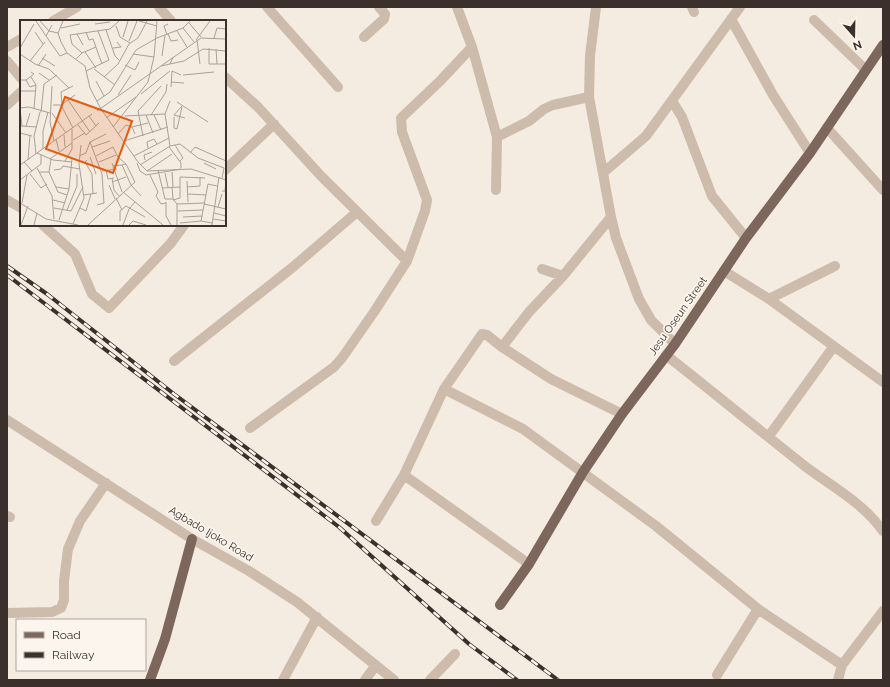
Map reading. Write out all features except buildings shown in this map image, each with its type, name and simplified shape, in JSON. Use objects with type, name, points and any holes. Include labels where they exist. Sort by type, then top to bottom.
[{"type":"main road","name":"Jesu Oseun Street","points":[[500,605],[529,564],[583,472],[622,414],[675,344],[746,238],[810,153],[883,45]]},
{"type":"main road","points":[[150,680],[165,639],[192,539]]},
{"type":"street","points":[[54,20],[77,7]]},
{"type":"street","points":[[160,7],[170,20]]},
{"type":"street","points":[[267,7],[338,86]]},
{"type":"street","points":[[364,37],[384,19],[385,14],[379,7]]},
{"type":"street","points":[[457,7],[472,46],[497,137],[496,190]]},
{"type":"street","points":[[596,7],[590,56],[589,97],[616,238],[639,299],[651,320],[675,344]]},
{"type":"street","points":[[604,172],[646,136],[740,7]]},
{"type":"street","points":[[731,18],[773,95],[810,153]]},
{"type":"street","points":[[814,20],[866,70]]},
{"type":"street","points":[[7,47],[20,40]]},
{"type":"street","points":[[250,428],[334,367],[374,312],[407,261],[425,211],[427,200],[402,132],[401,118],[441,80],[472,46]]},
{"type":"street","points":[[7,62],[20,77]]},
{"type":"street","points":[[226,78],[274,124],[321,176],[407,261]]},
{"type":"street","points":[[7,105],[20,93]]},
{"type":"street","points":[[497,137],[529,121],[544,110],[553,106],[589,97]]},
{"type":"street","points":[[672,101],[682,117],[712,196],[746,238]]},
{"type":"street","points":[[226,169],[274,124]]},
{"type":"street","points":[[827,128],[883,190]]},
{"type":"street","points":[[7,200],[20,207]]},
{"type":"street","points":[[174,361],[293,266],[357,212]]},
{"type":"street","points":[[502,347],[529,312],[563,276],[611,216]]},
{"type":"street","points":[[45,226],[75,254],[92,294],[109,308],[170,243],[183,226]]},
{"type":"street","points":[[769,300],[834,266]]},
{"type":"street","points":[[542,269],[563,276]]},
{"type":"street","points":[[724,271],[769,300],[883,382]]},
{"type":"street","points":[[376,521],[404,475],[444,389],[482,334],[487,335],[502,347],[551,379],[622,414]]},
{"type":"street","points":[[769,436],[834,346]]},
{"type":"street","points":[[666,355],[808,468],[856,503],[883,531]]},
{"type":"street","points":[[444,389],[523,429],[656,526],[758,608],[842,665]]},
{"type":"street","name":"Agbado Ijoko Road","points":[[7,420],[192,539],[249,571],[317,617],[394,680]]},
{"type":"street","points":[[404,475],[529,564]]},
{"type":"street","points":[[7,613],[52,612],[61,608],[64,600],[64,581],[68,549],[80,521],[106,483]]},
{"type":"street","points":[[717,675],[758,608]]},
{"type":"street","points":[[838,680],[842,665],[883,611]]},
{"type":"street","points":[[283,680],[317,617]]},
{"type":"street","points":[[430,680],[455,654]]},
{"type":"street","points":[[365,680],[376,665]]},
{"type":"railway","points":[[7,266],[47,294],[174,394],[558,680]]},
{"type":"railway","points":[[7,275],[339,527],[469,644],[517,680]]}]
